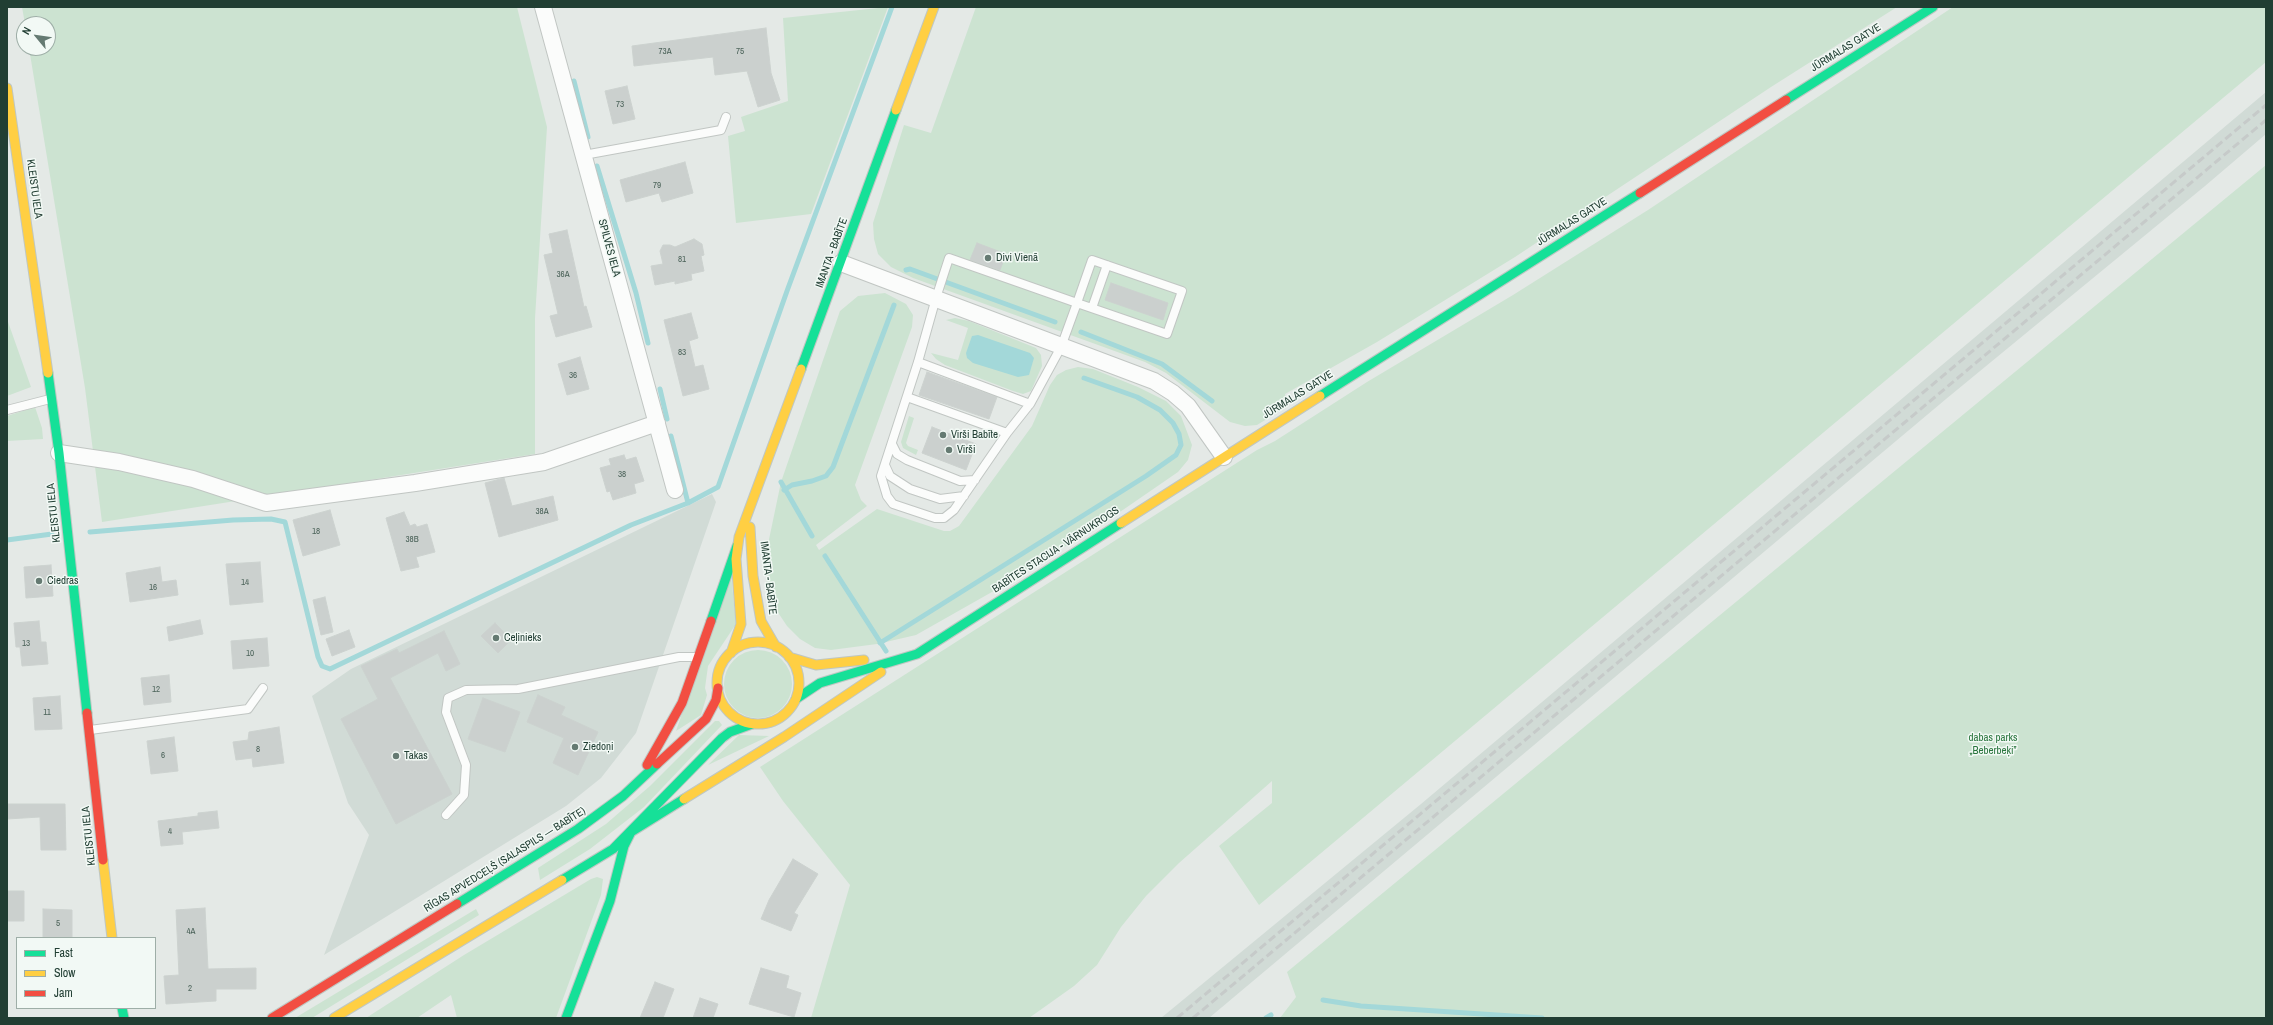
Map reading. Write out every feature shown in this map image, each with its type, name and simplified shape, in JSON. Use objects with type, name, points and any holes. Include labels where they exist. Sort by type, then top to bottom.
[{"type":"main road","name":"IMANTA - BABĪTE","points":[[731,653],[741,624],[737,546],[934,7]]},
{"type":"main road","name":"JŪRMALAS GATVE","points":[[1224,457],[1933,7]]},
{"type":"main road","name":"KLEISTU IELA","points":[[7,88],[59,453],[112,937]]},
{"type":"main road","name":"BABĪTES STACIJA - VĀRNUKROGS","points":[[796,699],[820,683],[917,654],[1224,457]]},
{"type":"main road","name":"IMANTA - BABĪTE","points":[[750,508],[753,570],[761,621],[776,647]]},
{"type":"main road","points":[[623,796],[640,775],[669,729],[682,703],[737,546]]},
{"type":"main road","points":[[334,1018],[613,848],[631,832],[722,738],[730,732],[752,724],[763,724],[782,716],[796,699],[799,688],[798,677],[789,657],[776,647],[758,643],[739,647],[731,653],[720,669],[718,688],[725,707],[732,715],[752,724]]},
{"type":"main road","name":"BABĪTES STACIJA - VĀRNUKROGS","points":[[789,657],[805,663],[816,665],[857,660],[899,660]]},
{"type":"main road","points":[[566,1018],[610,900],[624,846],[631,832],[784,737],[899,660]]},
{"type":"main road","name":"RĪGAS APVEDCEĻŠ (SALASPILS — BABĪTE)","points":[[272,1018],[578,829],[623,796],[706,719],[716,700],[718,688]]},
{"type":"street","name":"SPILVES IELA","points":[[543,7],[675,490]]},
{"type":"street","points":[[841,263],[1154,381],[1173,392],[1188,406],[1224,457]]},
{"type":"street","points":[[59,453],[91,456],[193,479],[266,503],[415,483],[544,462],[657,423]]},
{"type":"lane","points":[[584,155],[721,130],[726,117]]},
{"type":"lane","points":[[1077,303],[949,258],[918,362],[881,476],[887,496],[893,504],[935,518],[944,518],[954,510],[1007,433],[1030,404],[1061,347],[1077,303],[1092,260],[1182,291],[1167,334],[1077,303]]},
{"type":"lane","points":[[1092,308],[1107,265]]},
{"type":"lane","points":[[918,362],[1030,404]]},
{"type":"lane","points":[[907,397],[1007,433]]},
{"type":"lane","points":[[7,410],[51,398]]},
{"type":"lane","points":[[892,444],[897,454],[907,460],[960,481],[975,480]]},
{"type":"lane","points":[[885,465],[890,476],[910,489],[940,499],[964,496]]},
{"type":"lane","points":[[446,815],[464,795],[466,766],[446,712],[448,698],[466,690],[518,688],[679,657],[699,658]]},
{"type":"lane","points":[[89,731],[248,709],[263,688]]},
{"type":"shaded area","points":[[2266,92],[2266,134],[2205,186],[1946,399],[1209,1018],[1161,1018],[1421,804]]},
{"type":"shaded area","points":[[712,494],[716,502],[636,733],[601,778],[566,806],[324,955],[369,835],[348,803],[312,696],[351,669]]},
{"type":"green space","points":[[22,7],[517,7],[547,127],[535,318],[535,454],[102,522],[85,388],[30,56],[56,56],[56,16],[24,16]]},
{"type":"green space","points":[[888,7],[811,214],[736,223],[728,136],[745,131],[741,117],[788,101],[783,18]]},
{"type":"green space","points":[[976,7],[1897,7],[1771,87],[1515,257],[1377,342],[1285,394],[1288,406],[1257,425],[1245,426],[1230,422],[1166,373],[1145,362],[913,278],[891,267],[878,254],[874,239],[873,223],[904,125],[931,133]]},
{"type":"green space","points":[[1953,7],[2266,7],[2266,62],[1259,905],[1219,846],[1272,803],[1272,781],[1179,863],[1146,896],[1121,927],[1097,965],[1074,986],[1029,1018],[811,1018],[850,885],[783,801],[760,767],[1257,450],[1275,441],[1367,382],[1513,295],[1648,210]]},
{"type":"green space","name":"dabas parks „Beberbeķi”","points":[[2266,165],[2266,1018],[1280,1018],[1296,997],[1287,972]]},
{"type":"green space","points":[[885,293],[906,304],[913,315],[912,327],[855,485],[861,500],[867,506],[816,545],[819,550],[877,509],[944,531],[950,531],[959,526],[1032,426],[1050,385],[1057,375],[1066,370],[1078,367],[1093,369],[1138,387],[1166,401],[1181,416],[1192,445],[1188,460],[1178,472],[1117,514],[999,588],[916,635],[877,644],[831,650],[815,648],[800,639],[787,626],[773,605],[766,579],[767,549],[781,482],[840,311],[858,296]]},
{"type":"green space","points":[[955,318],[969,321],[1036,348],[1041,355],[1042,366],[1031,391],[1023,394],[1013,391],[945,365],[936,359],[931,353],[958,360],[968,328],[946,320]]},
{"type":"green space","points":[[7,319],[31,387],[7,396]]},
{"type":"green space","points":[[35,407],[42,428],[43,439],[7,441],[7,416]]},
{"type":"green space","points":[[909,416],[914,418],[906,443],[908,446],[918,450],[916,455],[903,448],[901,442]]},
{"type":"green space","points":[[731,574],[736,624],[708,666],[705,688],[707,695],[701,715],[676,731]]},
{"type":"green space","points":[[751,650],[765,650],[777,656],[786,665],[792,677],[790,697],[782,708],[771,716],[765,718],[751,718],[745,716],[734,708],[726,697],[724,691],[724,677],[726,671],[734,660],[745,652]]},
{"type":"green space","points":[[715,721],[719,721],[722,725],[644,807],[590,849],[540,880],[538,868],[606,824],[650,786]]},
{"type":"green space","points":[[739,735],[769,736],[708,765]]},
{"type":"green space","points":[[597,877],[603,879],[601,895],[556,1018],[457,1018],[451,995],[417,1018],[366,1018],[464,955],[591,879]]},
{"type":"green space","points":[[476,909],[479,915],[312,1018],[295,1018]]},
{"type":"water","points":[[978,335],[1030,353],[1034,358],[1029,375],[1018,377],[973,363],[967,358],[966,353],[972,336]]},
{"type":"building","points":[[766,28],[771,73],[780,100],[758,107],[747,71],[715,75],[713,57],[634,66],[632,46]]},
{"type":"building","points":[[627,86],[635,119],[613,124],[605,91]]},
{"type":"building","points":[[685,162],[693,193],[662,202],[659,193],[626,202],[620,180]]},
{"type":"building","points":[[567,230],[584,307],[586,306],[592,327],[556,337],[550,316],[558,314],[544,255],[553,253],[549,234]]},
{"type":"building","points":[[694,239],[702,244],[704,255],[701,256],[704,271],[691,274],[692,280],[675,284],[675,281],[655,285],[651,266],[663,264],[660,251],[663,245],[675,247]]},
{"type":"building","name":"Divi Vienā","points":[[977,243],[1006,254],[1000,270],[970,260]]},
{"type":"building","points":[[1111,283],[1168,303],[1163,320],[1105,300]]},
{"type":"building","points":[[691,313],[698,338],[689,341],[695,367],[703,365],[709,389],[683,396],[664,320]]},
{"type":"building","points":[[580,357],[589,389],[567,395],[558,364]]},
{"type":"building","points":[[927,372],[997,397],[989,419],[919,395]]},
{"type":"building","name":"Virši","points":[[932,427],[976,444],[966,470],[922,453]]},
{"type":"building","points":[[624,455],[626,460],[636,457],[644,481],[634,484],[636,493],[613,500],[610,491],[607,492],[600,468],[611,465],[609,459]]},
{"type":"building","points":[[504,478],[512,506],[553,496],[558,520],[499,537],[485,483]]},
{"type":"building","points":[[330,510],[340,545],[303,556],[293,520]]},
{"type":"building","points":[[404,512],[410,526],[415,524],[417,527],[427,524],[435,552],[416,557],[419,567],[401,571],[386,518]]},
{"type":"building","points":[[260,562],[263,602],[230,605],[226,564]]},
{"type":"building","name":"Ciedras","points":[[51,565],[53,596],[26,598],[24,567]]},
{"type":"building","points":[[160,567],[162,582],[176,580],[178,595],[130,602],[126,573]]},
{"type":"building","points":[[325,597],[333,632],[321,635],[313,600]]},
{"type":"building","points":[[200,620],[203,634],[169,641],[167,627]]},
{"type":"building","points":[[39,621],[41,642],[46,642],[48,664],[22,666],[20,647],[16,647],[14,623]]},
{"type":"building","name":"Ceļinieks","points":[[495,623],[511,640],[498,653],[481,636]]},
{"type":"building","points":[[349,630],[355,647],[332,656],[326,639]]},
{"type":"building","name":"Takas","points":[[444,631],[460,664],[446,671],[438,653],[390,678],[452,794],[396,824],[341,719],[378,699],[361,666],[397,649],[399,653]]},
{"type":"building","points":[[267,638],[269,666],[233,669],[231,641]]},
{"type":"building","points":[[169,675],[171,702],[144,705],[141,678]]},
{"type":"building","points":[[538,695],[565,707],[561,715],[598,732],[578,775],[553,763],[564,738],[527,722]]},
{"type":"building","points":[[60,696],[62,729],[35,730],[33,698]]},
{"type":"building","points":[[483,698],[520,712],[505,752],[468,739]]},
{"type":"building","points":[[279,727],[284,763],[253,767],[252,758],[236,760],[233,742],[248,740],[249,732]]},
{"type":"building","points":[[174,737],[178,771],[151,774],[147,741]]},
{"type":"building","points":[[7,804],[65,804],[66,850],[41,850],[40,817],[7,819]]},
{"type":"building","points":[[217,811],[219,828],[182,832],[183,844],[161,846],[158,821],[198,816],[198,813]]},
{"type":"building","points":[[793,859],[818,874],[794,913],[798,915],[791,931],[761,919],[769,900]]},
{"type":"building","points":[[7,891],[24,891],[24,921],[7,921]]},
{"type":"building","points":[[205,908],[208,969],[256,968],[256,989],[216,989],[216,1001],[166,1004],[164,976],[179,975],[176,910]]},
{"type":"building","points":[[43,909],[72,910],[72,937],[43,937]]},
{"type":"building","points":[[761,968],[789,976],[786,988],[801,993],[794,1017],[749,1004]]},
{"type":"building","points":[[655,982],[674,989],[663,1018],[640,1018]]},
{"type":"building","points":[[700,998],[718,1004],[713,1018],[693,1018]]},
{"type":"waterway","points":[[90,532],[233,520],[271,519],[285,522],[318,657],[322,666],[330,669],[631,525],[688,503],[718,487],[787,291],[892,7]]},
{"type":"waterway","points":[[574,81],[588,137]]},
{"type":"waterway","points":[[597,166],[636,293],[648,343]]},
{"type":"waterway","points":[[906,270],[910,269],[1055,322]]},
{"type":"waterway","points":[[784,490],[792,485],[812,481],[826,476],[833,467],[894,305]]},
{"type":"waterway","points":[[1081,332],[1162,364],[1212,401]]},
{"type":"waterway","points":[[880,643],[1146,476],[1176,455],[1181,445],[1179,434],[1173,423],[1160,410],[1137,397],[1084,378]]},
{"type":"waterway","points":[[660,389],[667,419]]},
{"type":"waterway","points":[[671,436],[688,503]]},
{"type":"waterway","points":[[781,482],[812,536]]},
{"type":"waterway","points":[[7,540],[52,534]]},
{"type":"waterway","points":[[825,556],[886,651]]},
{"type":"waterway","points":[[1323,1000],[1361,1006],[1542,1018]]},
{"type":"waterway","points":[[1266,1018],[1271,1015]]},
{"type":"railway","points":[[1177,1018],[2266,105]]},
{"type":"railway","points":[[1193,1018],[2266,120]]},
{"type":"traffic: fast","points":[[1786,100],[1933,7]]},
{"type":"traffic: fast","points":[[801,369],[896,110]]},
{"type":"traffic: fast","points":[[1320,396],[1640,193]]},
{"type":"traffic: fast","points":[[48,373],[59,453],[87,713]]},
{"type":"traffic: fast","points":[[796,699],[820,683],[917,654],[1121,523]]},
{"type":"traffic: fast","points":[[711,621],[737,546]]},
{"type":"traffic: fast","points":[[562,880],[613,849],[722,738],[730,732],[752,724]]},
{"type":"traffic: fast","points":[[457,904],[578,829],[623,796],[657,764]]},
{"type":"traffic: fast","points":[[566,1018],[610,901],[624,846],[631,832],[684,799]]},
{"type":"traffic: fast","points":[[122,1009],[124,1018]]},
{"type":"traffic: slow","points":[[896,110],[934,7]]},
{"type":"traffic: slow","points":[[7,88],[48,373]]},
{"type":"traffic: slow","points":[[731,653],[741,624],[736,559],[739,537],[801,369]]},
{"type":"traffic: slow","points":[[1121,523],[1320,396]]},
{"type":"traffic: slow","points":[[750,527],[753,576],[761,621],[776,647]]},
{"type":"traffic: slow","points":[[758,642],[774,646],[787,654],[795,667],[799,683],[795,699],[787,712],[774,720],[758,724],[742,720],[729,712],[721,699],[717,683],[721,667],[729,654],[742,646],[758,642]]},
{"type":"traffic: slow","points":[[789,657],[816,665],[864,660]]},
{"type":"traffic: slow","points":[[684,799],[784,737],[881,672]]},
{"type":"traffic: slow","points":[[103,860],[112,937]]},
{"type":"traffic: slow","points":[[334,1018],[562,880]]},
{"type":"traffic: jam","points":[[1640,193],[1786,100]]},
{"type":"traffic: jam","points":[[647,765],[682,703],[711,621]]},
{"type":"traffic: jam","points":[[657,764],[706,719],[716,700],[718,688]]},
{"type":"traffic: jam","points":[[87,713],[103,860]]},
{"type":"traffic: jam","points":[[272,1018],[457,904]]},
{"type":"place","name":"Divi Vienā","points":[[988,258]]},
{"type":"place","name":"Virši Babīte","points":[[943,435]]},
{"type":"place","name":"Virši","points":[[949,450]]},
{"type":"place","name":"Ciedras","points":[[39,581]]},
{"type":"place","name":"Ceļinieks","points":[[496,638]]},
{"type":"place","name":"Ziedoņi","points":[[575,747]]},
{"type":"place","name":"Takas","points":[[396,756]]}]
